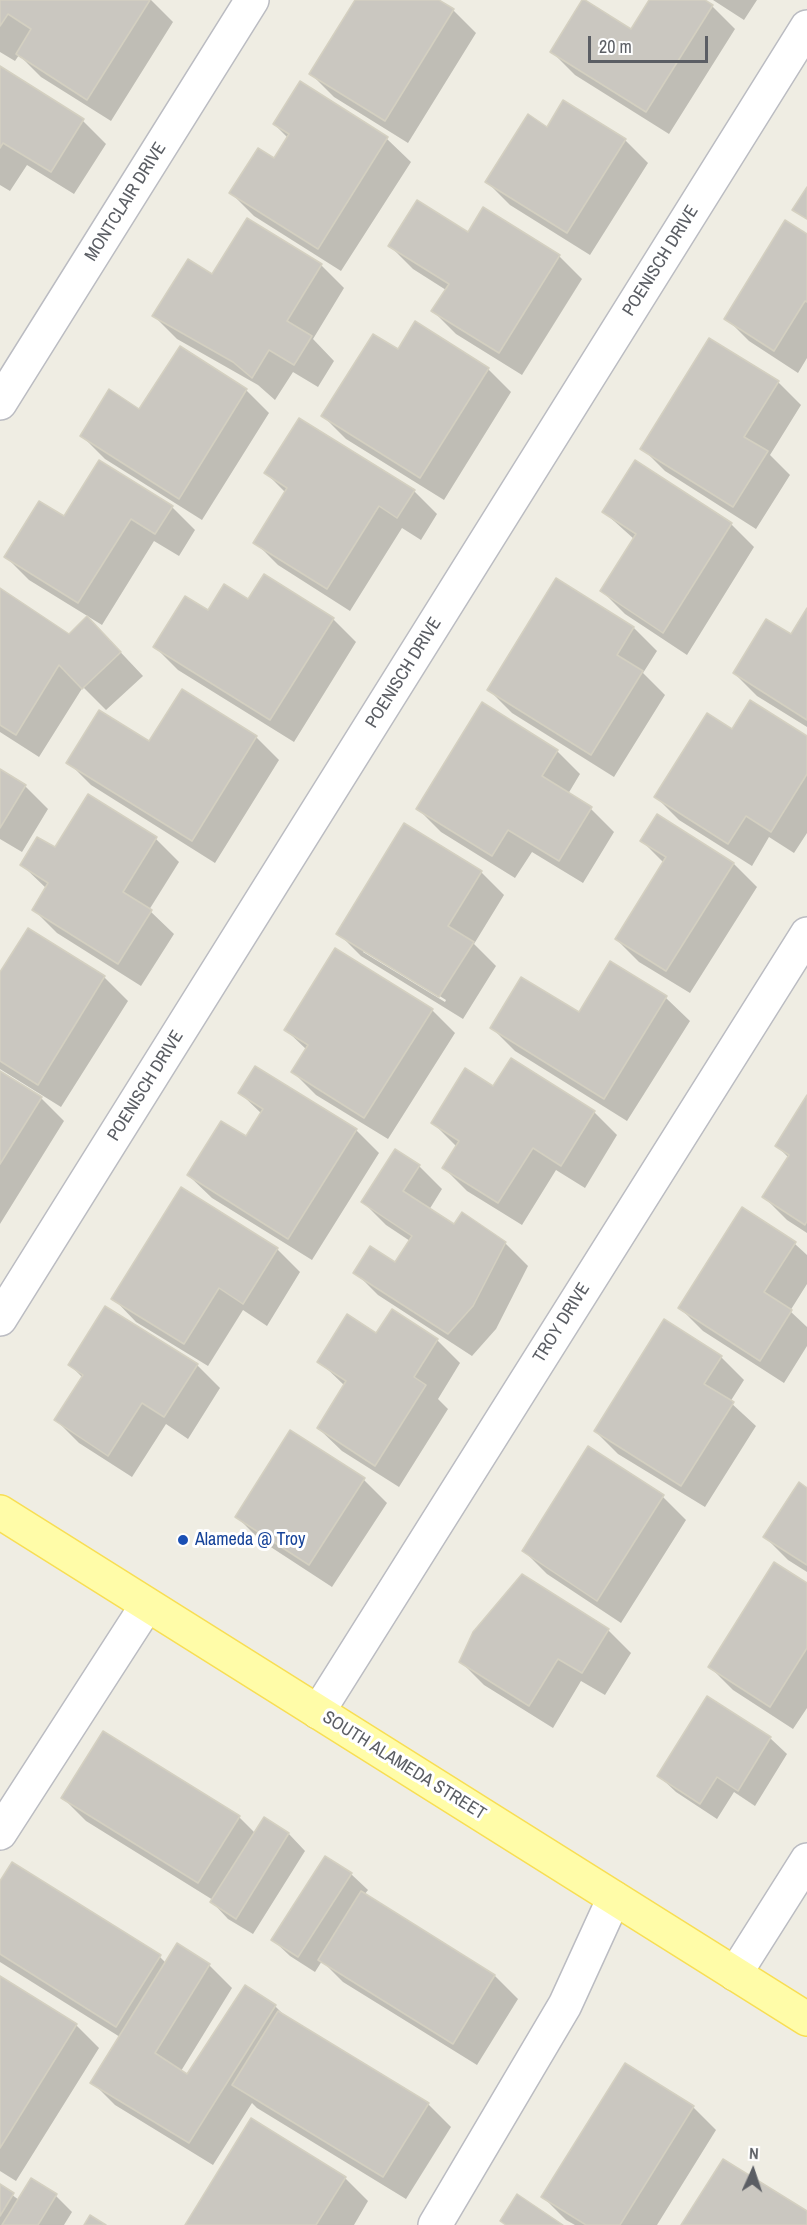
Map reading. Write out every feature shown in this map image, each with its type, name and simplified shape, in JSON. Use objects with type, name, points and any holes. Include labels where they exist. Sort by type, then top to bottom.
[{"type":"main road","name":"SOUTH ALAMEDA STREET","points":[[0,1512],[807,2019]]},
{"type":"street","name":"MONTCLAIR DRIVE","points":[[0,403],[252,0]]},
{"type":"street","name":"POENISCH DRIVE","points":[[0,1319],[807,27]]},
{"type":"street","name":"TROY DRIVE","points":[[318,1712],[807,934]]},
{"type":"street","points":[[0,1833],[147,1605]]},
{"type":"street","points":[[735,1974],[807,1860]]},
{"type":"street","points":[[435,2225],[565,2005],[614,1898]]},
{"type":"building","points":[[0,0],[150,0],[87,100],[16,54],[31,29],[8,14],[0,26]]},
{"type":"building","points":[[355,0],[439,0],[454,9],[385,121],[309,74]]},
{"type":"building","points":[[582,0],[631,29],[649,0],[705,0],[713,5],[646,112],[550,52]]},
{"type":"building","points":[[0,66],[84,119],[51,172],[3,143],[0,148]]},
{"type":"building","points":[[300,81],[388,137],[318,249],[229,193],[258,148],[274,158],[289,134],[273,124]]},
{"type":"building","points":[[563,100],[626,139],[567,233],[485,182],[528,114],[547,127]]},
{"type":"building","points":[[807,187],[807,219],[792,210]]},
{"type":"building","points":[[417,200],[468,232],[483,207],[560,255],[499,353],[431,311],[449,284],[388,246]]},
{"type":"building","points":[[247,218],[322,264],[287,321],[312,336],[294,365],[269,350],[252,378],[233,362],[152,316],[188,259],[212,274]]},
{"type":"building","points":[[785,220],[807,234],[807,302],[805,301],[774,351],[724,319]]},
{"type":"building","points":[[415,321],[489,368],[420,478],[321,416],[373,334],[398,349]]},
{"type":"building","points":[[709,338],[779,381],[744,437],[768,451],[733,507],[640,449]]},
{"type":"building","points":[[180,346],[247,389],[179,499],[80,436],[109,389],[139,409]]},
{"type":"building","points":[[299,418],[415,490],[397,518],[379,506],[327,589],[253,543],[287,488],[264,473]]},
{"type":"building","points":[[99,460],[173,506],[155,534],[131,519],[78,603],[4,557],[39,501],[64,516]]},
{"type":"building","points":[[635,460],[732,523],[663,633],[600,591],[636,534],[602,512]]},
{"type":"building","points":[[264,574],[334,618],[270,720],[153,647],[185,596],[208,610],[224,584],[248,599]]},
{"type":"building","points":[[556,578],[634,627],[617,655],[643,671],[591,755],[487,690]]},
{"type":"building","points":[[0,588],[69,634],[87,616],[121,652],[82,689],[59,665],[16,735],[0,725]]},
{"type":"building","points":[[807,608],[807,720],[733,673],[766,619],[791,634]]},
{"type":"building","points":[[182,689],[257,736],[192,841],[66,763],[99,710],[149,741]]},
{"type":"building","points":[[750,700],[807,736],[807,774],[771,832],[746,816],[728,844],[654,797],[707,713],[732,729]]},
{"type":"building","points":[[482,702],[558,750],[542,776],[592,807],[559,861],[508,830],[492,856],[416,809]]},
{"type":"building","points":[[0,769],[26,785],[0,828]]},
{"type":"building","points":[[88,794],[157,837],[123,892],[152,910],[118,964],[32,910],[48,883],[20,865],[37,837],[55,847]]},
{"type":"building","points":[[657,814],[734,863],[666,971],[615,939],[666,857],[640,841]]},
{"type":"building","points":[[404,823],[482,871],[448,926],[474,942],[439,997],[336,934]]},
{"type":"building","points":[[28,928],[105,976],[38,1085],[0,1061],[0,972]]},
{"type":"building","points":[[335,948],[433,1009],[364,1118],[291,1072],[308,1045],[284,1030]]},
{"type":"building","points":[[610,961],[667,996],[604,1099],[490,1028],[521,977],[579,1012]]},
{"type":"building","points":[[511,1058],[595,1111],[561,1166],[533,1148],[498,1203],[442,1168],[459,1141],[431,1123],[465,1068],[493,1086]]},
{"type":"building","points":[[255,1066],[357,1129],[288,1239],[187,1175],[221,1121],[246,1136],[263,1109],[238,1093]]},
{"type":"building","points":[[0,1071],[42,1097],[0,1164]]},
{"type":"building","points":[[807,1095],[807,1221],[805,1225],[762,1197],[789,1155],[775,1146]]},
{"type":"building","points":[[395,1149],[420,1165],[403,1191],[454,1224],[462,1212],[506,1242],[473,1306],[448,1334],[353,1273],[370,1246],[395,1262],[412,1236],[361,1202]]},
{"type":"building","points":[[181,1187],[278,1248],[243,1304],[219,1288],[184,1344],[111,1299]]},
{"type":"building","points":[[742,1207],[796,1242],[764,1292],[792,1310],[760,1361],[678,1308]]},
{"type":"building","points":[[105,1306],[198,1364],[164,1417],[142,1403],[108,1456],[54,1420],[83,1375],[68,1365]]},
{"type":"building","points":[[392,1309],[438,1339],[414,1377],[426,1385],[375,1466],[317,1428],[346,1381],[317,1362],[347,1314],[376,1333]]},
{"type":"building","points":[[664,1319],[722,1356],[704,1384],[734,1402],[681,1486],[594,1431]]},
{"type":"building","points":[[290,1430],[365,1478],[309,1565],[235,1517]]},
{"type":"building","points":[[588,1446],[664,1495],[597,1601],[522,1551]]},
{"type":"building","points":[[799,1482],[807,1488],[807,1565],[763,1537]]},
{"type":"building","points":[[774,1562],[807,1583],[807,1648],[770,1707],[708,1667]]},
{"type":"building","points":[[522,1574],[609,1629],[582,1673],[558,1659],[529,1706],[459,1662],[473,1632]]},
{"type":"building","points":[[707,1696],[771,1737],[738,1791],[717,1777],[700,1804],[657,1776]]},
{"type":"building","points":[[103,1731],[240,1816],[198,1883],[61,1798]]},
{"type":"building","points":[[264,1817],[289,1833],[236,1919],[210,1902]]},
{"type":"building","points":[[325,1856],[352,1873],[298,1957],[271,1940]]},
{"type":"building","points":[[12,1862],[161,1955],[116,2027],[0,1954],[0,1881]]},
{"type":"building","points":[[361,1891],[495,1975],[453,2044],[318,1960]]},
{"type":"building","points":[[177,1943],[210,1964],[155,2053],[187,2074],[245,1985],[276,2005],[189,2143],[90,2083]]},
{"type":"building","points":[[0,1976],[77,2024],[0,2148]]},
{"type":"building","points":[[278,2011],[429,2103],[383,2177],[232,2085]]},
{"type":"building","points":[[625,2063],[694,2106],[620,2225],[586,2225],[541,2197]]},
{"type":"building","points":[[251,2118],[346,2177],[316,2225],[185,2225]]},
{"type":"building","points":[[723,2159],[807,2211],[807,2225],[681,2225]]},
{"type":"building","points":[[31,2178],[57,2194],[38,2225],[2,2225]]},
{"type":"building","points":[[0,2184],[14,2193],[0,2216]]},
{"type":"building","points":[[517,2194],[563,2225],[506,2225],[500,2221]]},
{"type":"building","points":[[90,2215],[106,2225],[84,2225]]},
{"type":"place","name":"Alameda @ Troy","points":[[183,1540]]}]
